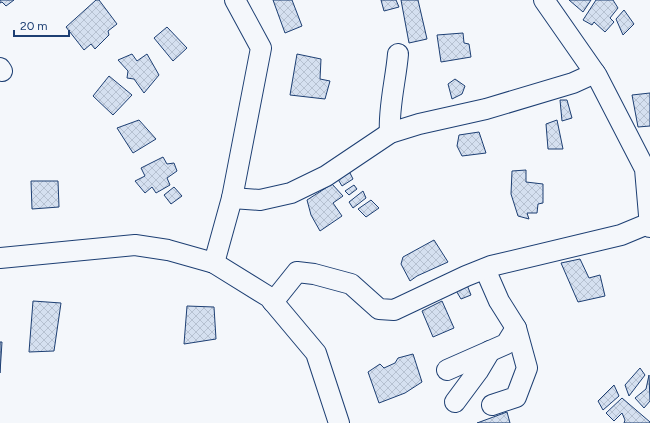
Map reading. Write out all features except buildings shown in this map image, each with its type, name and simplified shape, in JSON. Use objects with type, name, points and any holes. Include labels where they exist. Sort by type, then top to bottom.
[{"type":"street","points":[[214,263],[232,198],[261,48],[235,0]]},
{"type":"street","points":[[544,0],[595,73],[645,169],[650,227]]},
{"type":"street","points":[[390,133],[389,120],[396,78],[398,54]]},
{"type":"street","points":[[232,198],[260,200],[291,193],[326,176],[390,133],[419,124],[486,109],[573,83],[595,73]]},
{"type":"street","points":[[273,302],[298,272],[314,274],[351,284],[378,309],[394,310],[466,276],[485,269],[621,235],[650,223]]},
{"type":"street","points":[[0,258],[135,245],[168,250],[214,263],[269,297],[316,353],[339,423]]},
{"type":"street","points":[[485,269],[499,301],[516,328],[527,368],[516,397],[492,405]]},
{"type":"street","points":[[447,370],[506,344],[516,328]]},
{"type":"street","points":[[455,402],[478,371],[490,351]]}]
